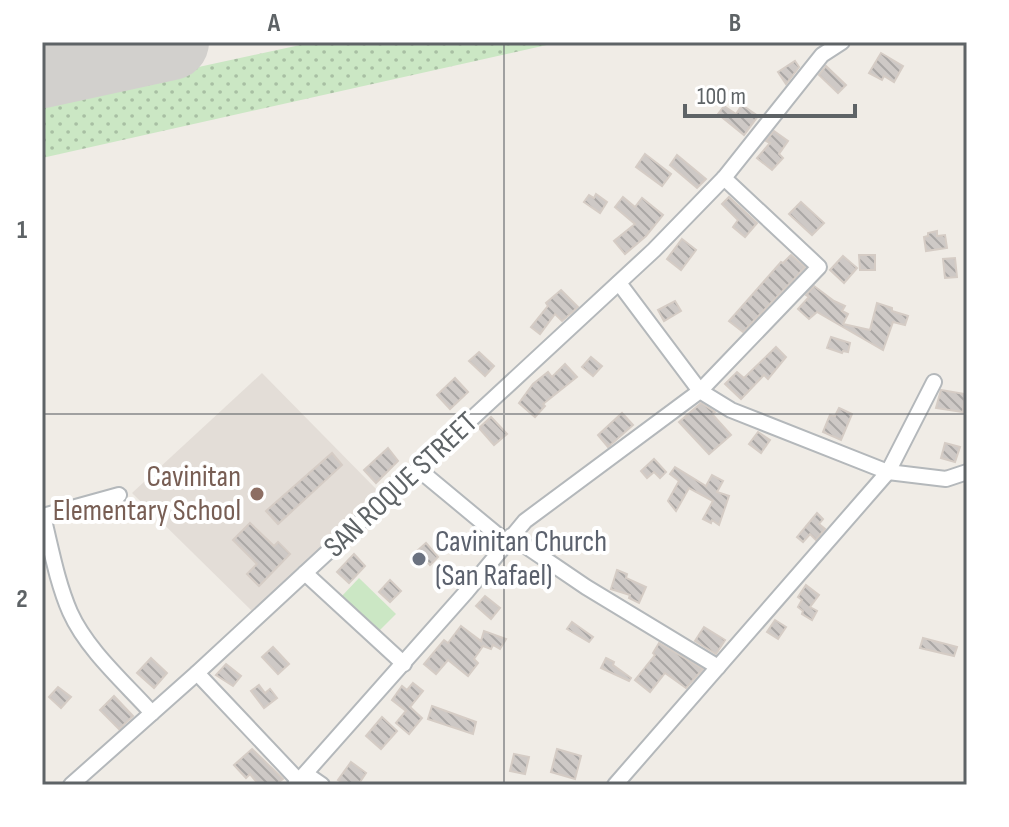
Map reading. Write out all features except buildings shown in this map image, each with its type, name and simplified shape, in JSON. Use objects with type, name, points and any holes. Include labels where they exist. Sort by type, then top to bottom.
[{"type":"street","name":"SAN ROQUE STREET","points":[[71,785],[197,673],[619,283],[724,178],[822,55],[842,42]]},
{"type":"street","points":[[300,780],[536,511],[700,391],[819,267],[724,178]]},
{"type":"street","points":[[619,283],[700,391],[731,410],[888,472],[946,479],[967,472]]},
{"type":"street","points":[[615,785],[888,472],[934,382]]},
{"type":"street","points":[[418,469],[509,539],[718,667]]},
{"type":"street","points":[[119,495],[43,516],[62,587],[81,631],[152,713]]},
{"type":"street","points":[[305,573],[404,664]]},
{"type":"street","points":[[197,673],[300,780],[322,785]]},
{"type":"shaded area","name":"Cavinitan Elementary School","points":[[262,373],[382,495],[254,613],[132,493]]},
{"type":"green space","points":[[314,42],[560,42],[42,158],[42,101]]},
{"type":"green space","points":[[359,578],[396,614],[378,632],[341,597]]},
{"type":"runway","points":[[42,70],[171,42]]},
{"type":"place","name":"Cavinitan Elementary School","points":[[257,494]]},
{"type":"place","name":"Cavinitan Church (San Rafael)","points":[[419,559]]}]
